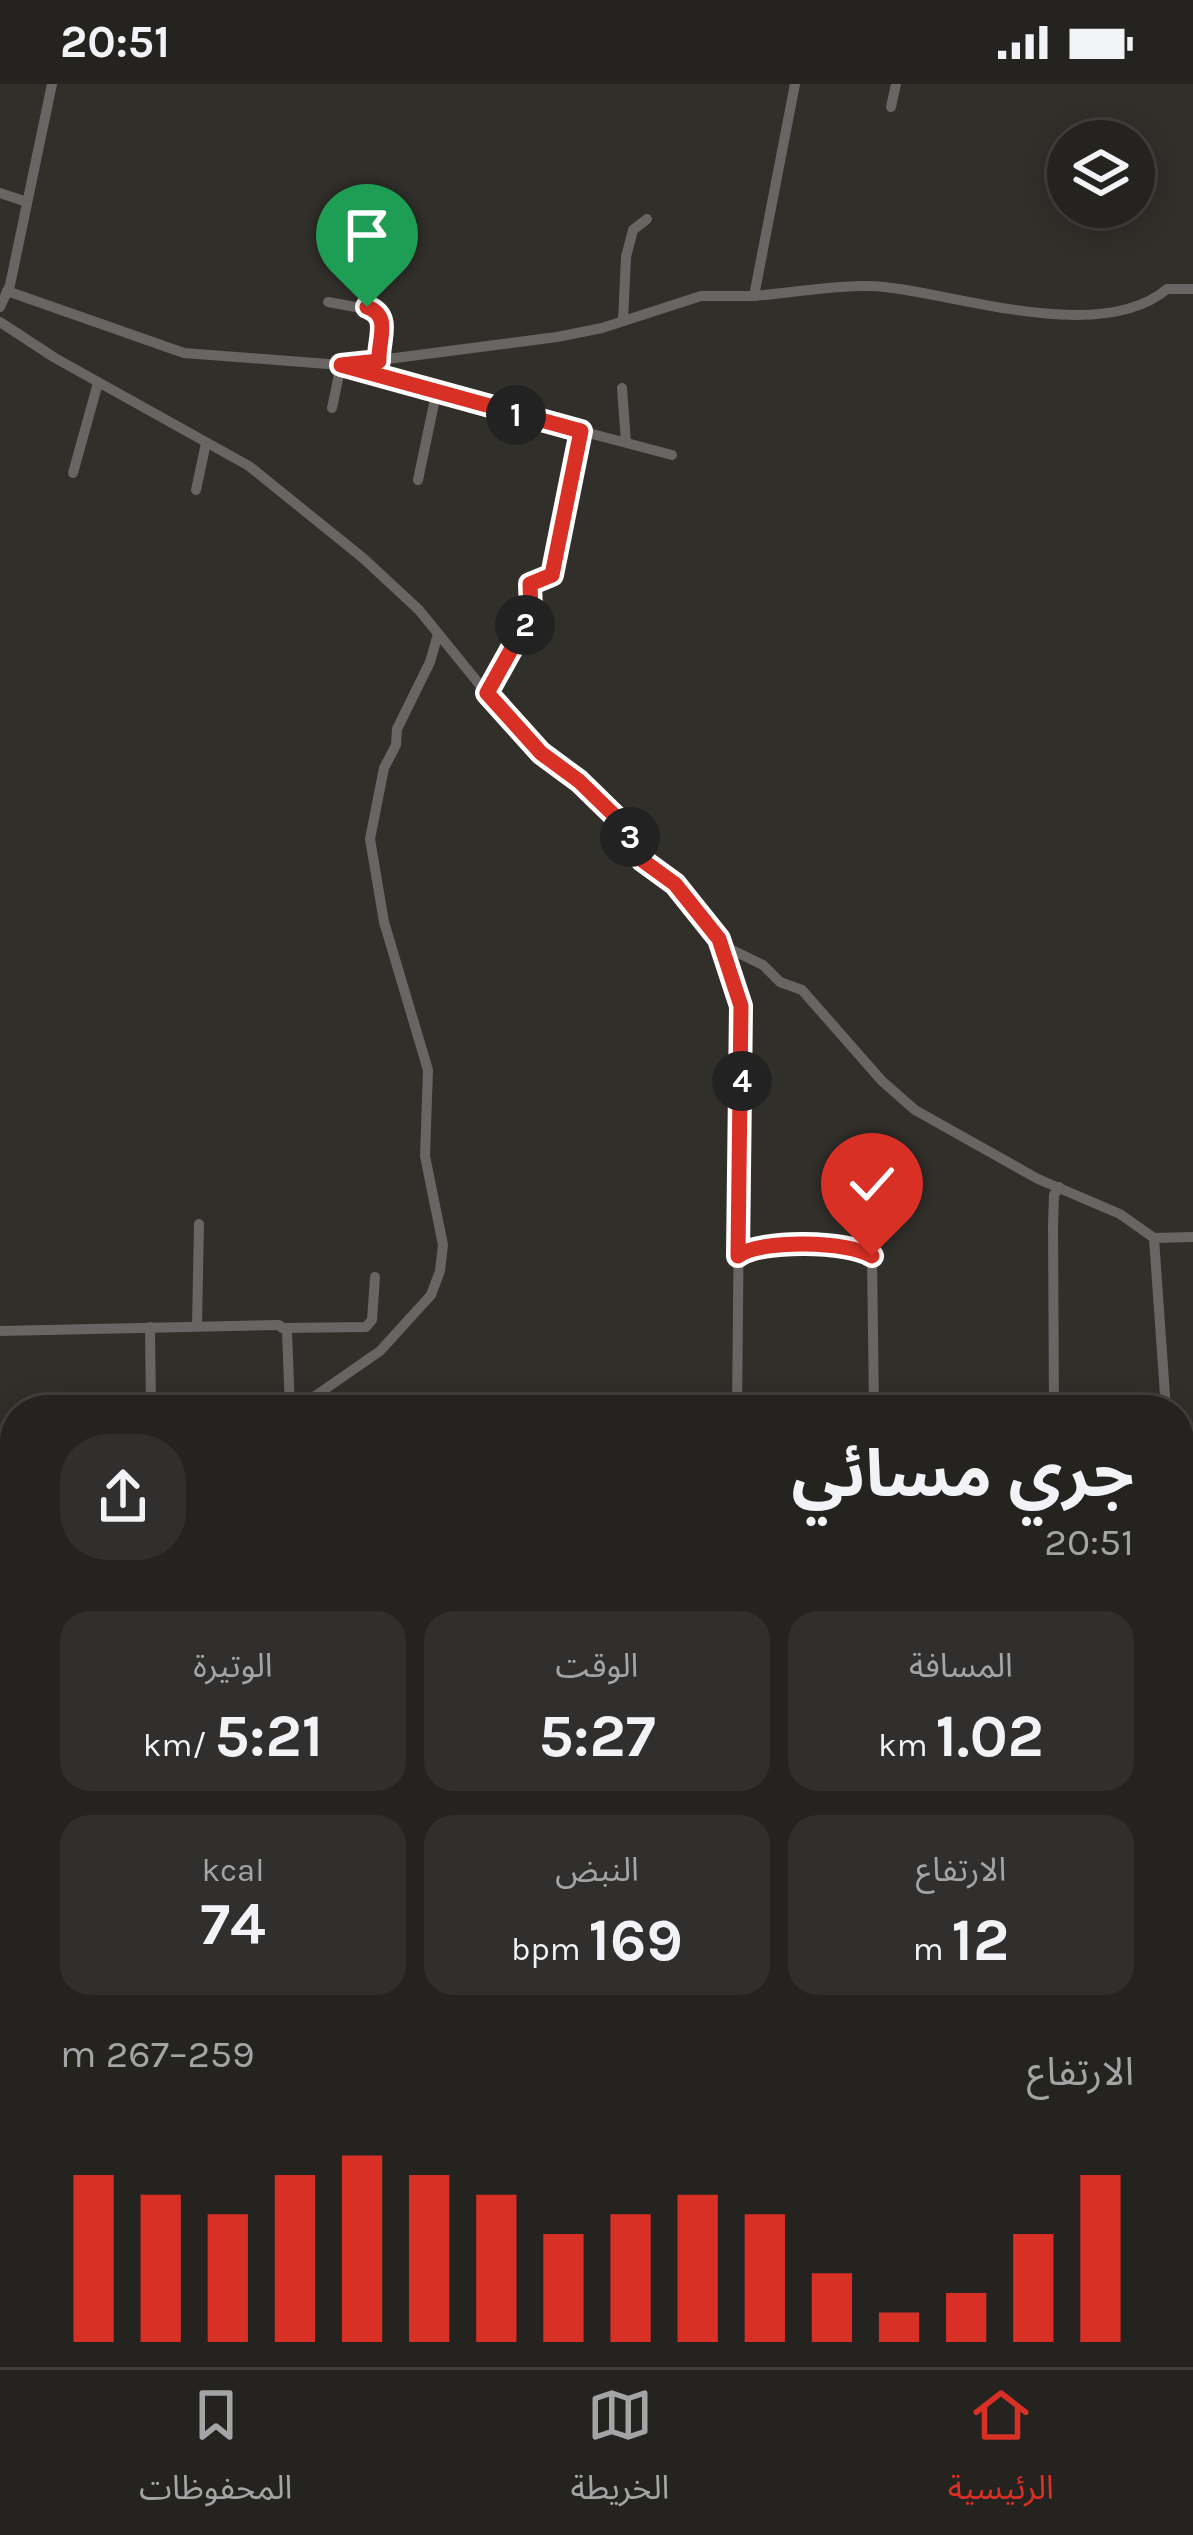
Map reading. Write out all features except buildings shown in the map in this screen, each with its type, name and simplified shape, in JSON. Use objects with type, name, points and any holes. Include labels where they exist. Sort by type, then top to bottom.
[{"type":"street","points":[[52,84],[3,300],[184,353],[341,365],[379,361],[557,337],[701,296],[886,287],[1075,315],[1118,312],[1154,300],[1167,289],[1193,289]]},
{"type":"street","points":[[754,296],[795,84]]},
{"type":"street","points":[[891,107],[896,84]]},
{"type":"street","points":[[0,193],[27,202]]},
{"type":"street","points":[[622,321],[626,257],[633,230],[647,219]]},
{"type":"street","points":[[328,302],[378,311],[382,317],[379,361]]},
{"type":"street","points":[[0,322],[98,383],[249,466],[363,558],[419,610],[541,753],[619,820],[642,860],[675,884],[719,939],[741,1006],[737,1395]]},
{"type":"street","points":[[341,365],[672,455]]},
{"type":"street","points":[[332,408],[341,365]]},
{"type":"street","points":[[73,473],[98,383]]},
{"type":"street","points":[[622,388],[626,442]]},
{"type":"street","points":[[418,480],[436,394]]},
{"type":"street","points":[[487,693],[527,621],[530,584],[552,575],[581,431]]},
{"type":"street","points":[[196,490],[206,443]]},
{"type":"street","points":[[314,1395],[380,1351],[431,1295],[440,1271],[443,1245],[425,1156],[428,1070],[384,922],[370,839],[384,768],[438,634]]},
{"type":"street","points":[[719,939],[763,965],[780,982],[802,990],[882,1081],[941,1128],[1120,1214],[1154,1238],[1193,1237]]},
{"type":"street","points":[[1054,1395],[1053,1226],[1054,1195],[1059,1186]]},
{"type":"street","points":[[197,1326],[199,1224]]},
{"type":"street","points":[[1154,1238],[1165,1395]]},
{"type":"street","points":[[738,1256],[749,1247],[808,1246],[860,1249],[872,1256],[874,1395]]},
{"type":"street","points":[[0,1331],[366,1327],[372,1320],[375,1277]]},
{"type":"street","points":[[150,1328],[151,1395]]},
{"type":"street","points":[[282,1328],[291,1395]]},
{"type":"route","points":[[367,307],[382,317],[379,361],[341,365],[581,431],[552,575],[530,584],[527,621],[487,693],[515,728],[619,820],[642,860],[675,884],[719,939],[741,1006],[738,1256],[749,1247],[765,1246],[860,1249],[872,1256]]}]
